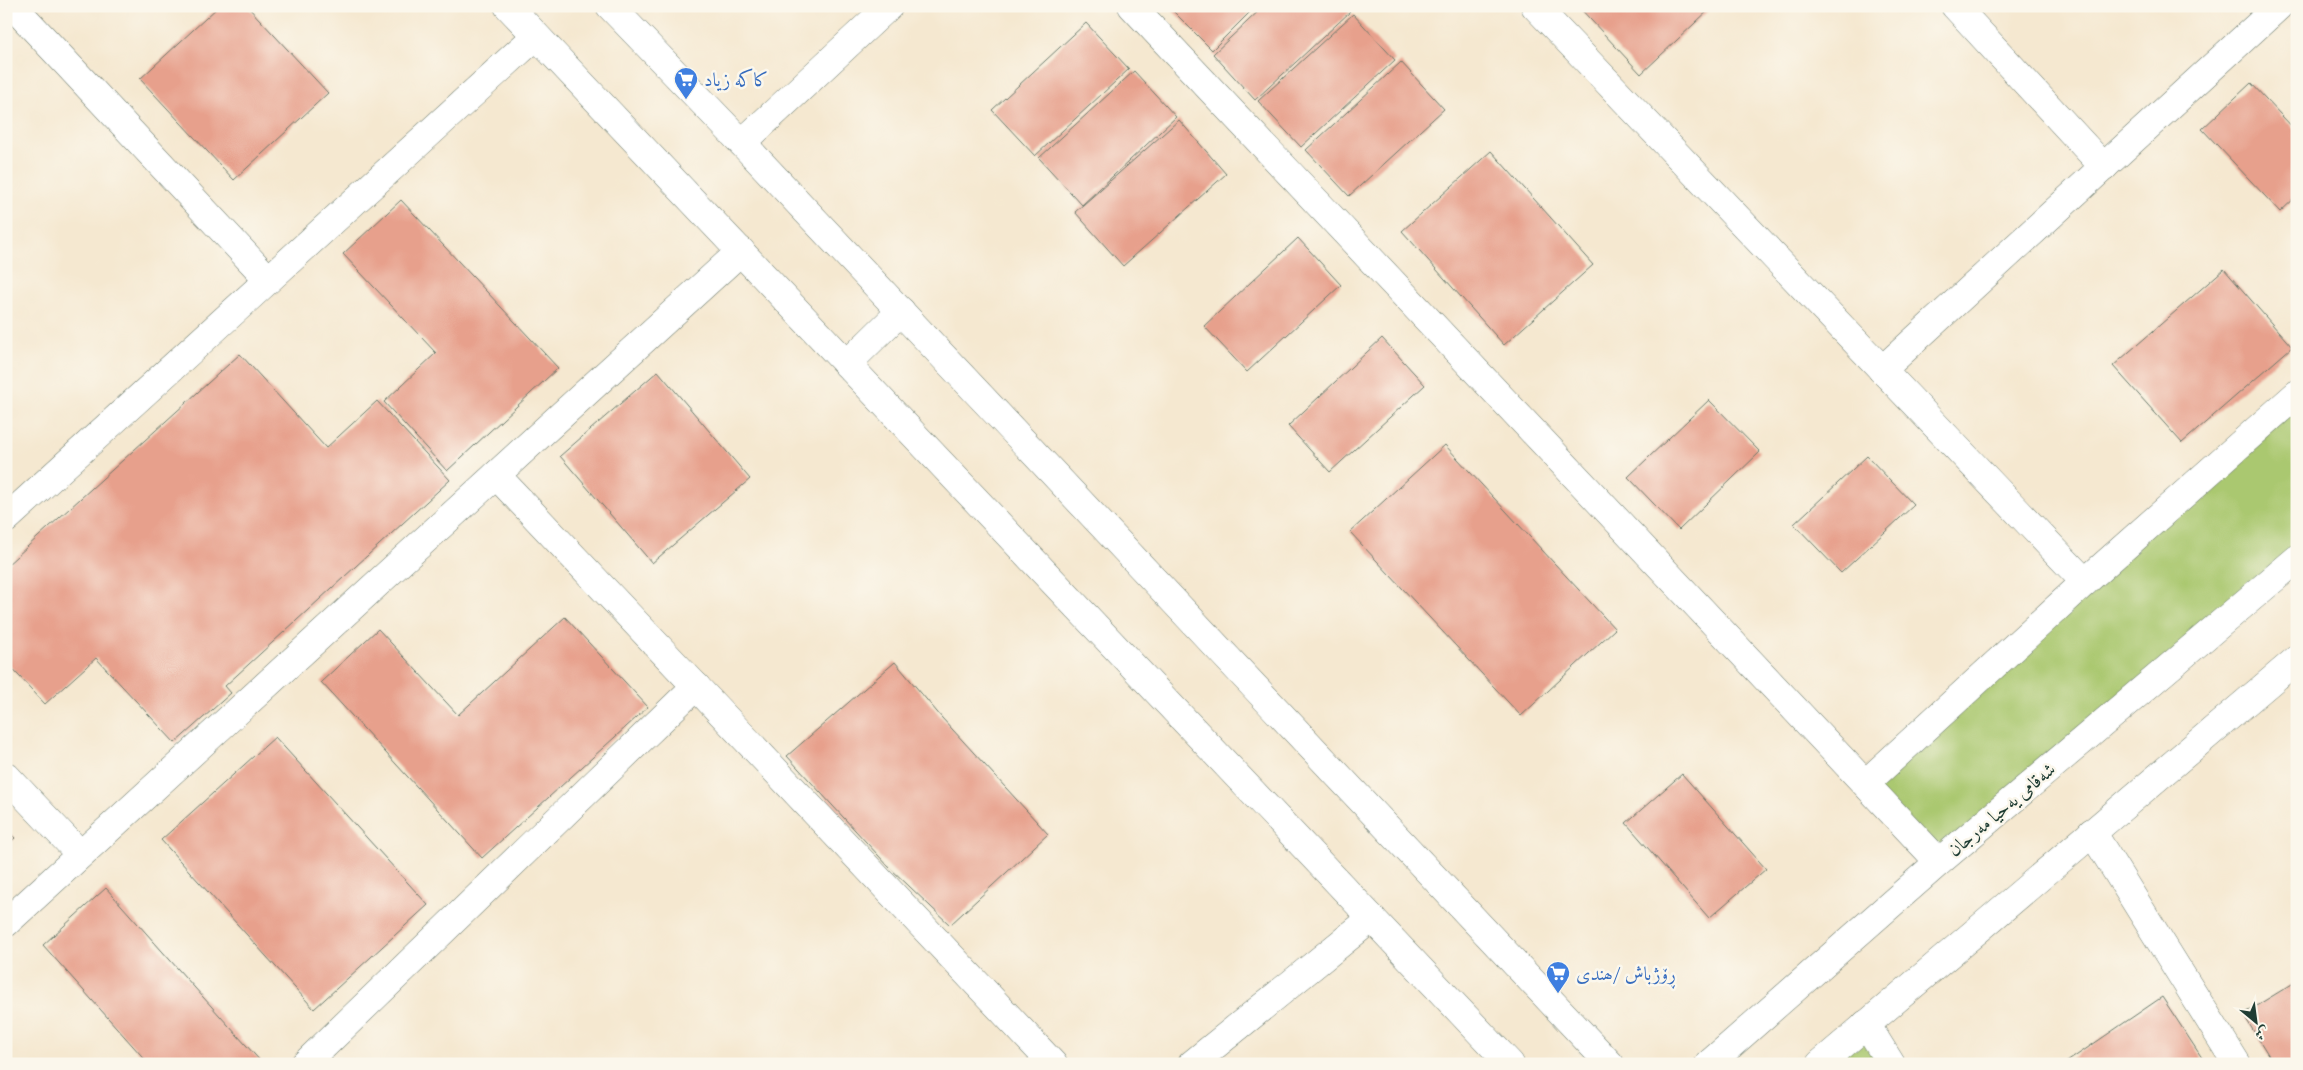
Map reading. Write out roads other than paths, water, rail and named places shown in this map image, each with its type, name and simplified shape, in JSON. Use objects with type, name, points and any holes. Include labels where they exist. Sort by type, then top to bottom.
[{"type":"street","points":[[13,6],[268,279]]},
{"type":"street","points":[[508,6],[1510,1064]]},
{"type":"street","points":[[610,6],[901,311],[1610,1064]]},
{"type":"street","points":[[742,143],[889,6]]},
{"type":"street","points":[[1132,6],[1939,862]]},
{"type":"street","points":[[1535,6],[2085,582]]},
{"type":"street","points":[[1954,6],[2104,167]]},
{"type":"street","points":[[1882,370],[2279,6]]},
{"type":"street","points":[[6,519],[536,36]]},
{"type":"street","points":[[6,923],[740,251]]},
{"type":"street","points":[[847,364],[901,311]]},
{"type":"street","points":[[1866,783],[2085,582],[2297,394]]},
{"type":"street","points":[[496,475],[1053,1064]]},
{"type":"street","name":"شەقامی یەحیا مەرجان","points":[[1709,1064],[1939,862],[2297,559]]},
{"type":"street","points":[[1820,1064],[2297,659]]},
{"type":"street","points":[[305,1064],[696,686]]},
{"type":"street","points":[[6,776],[80,854]]},
{"type":"street","points":[[2092,832],[2237,1064]]},
{"type":"street","points":[[1192,1064],[1372,918]]},
{"type":"street","points":[[1866,1024],[1891,1064]]},
{"type":"place","name":"کاکە زیاد","points":[[686,100]]},
{"type":"place","name":"ڕۆژباش /ھندی","points":[[1558,994]]}]
